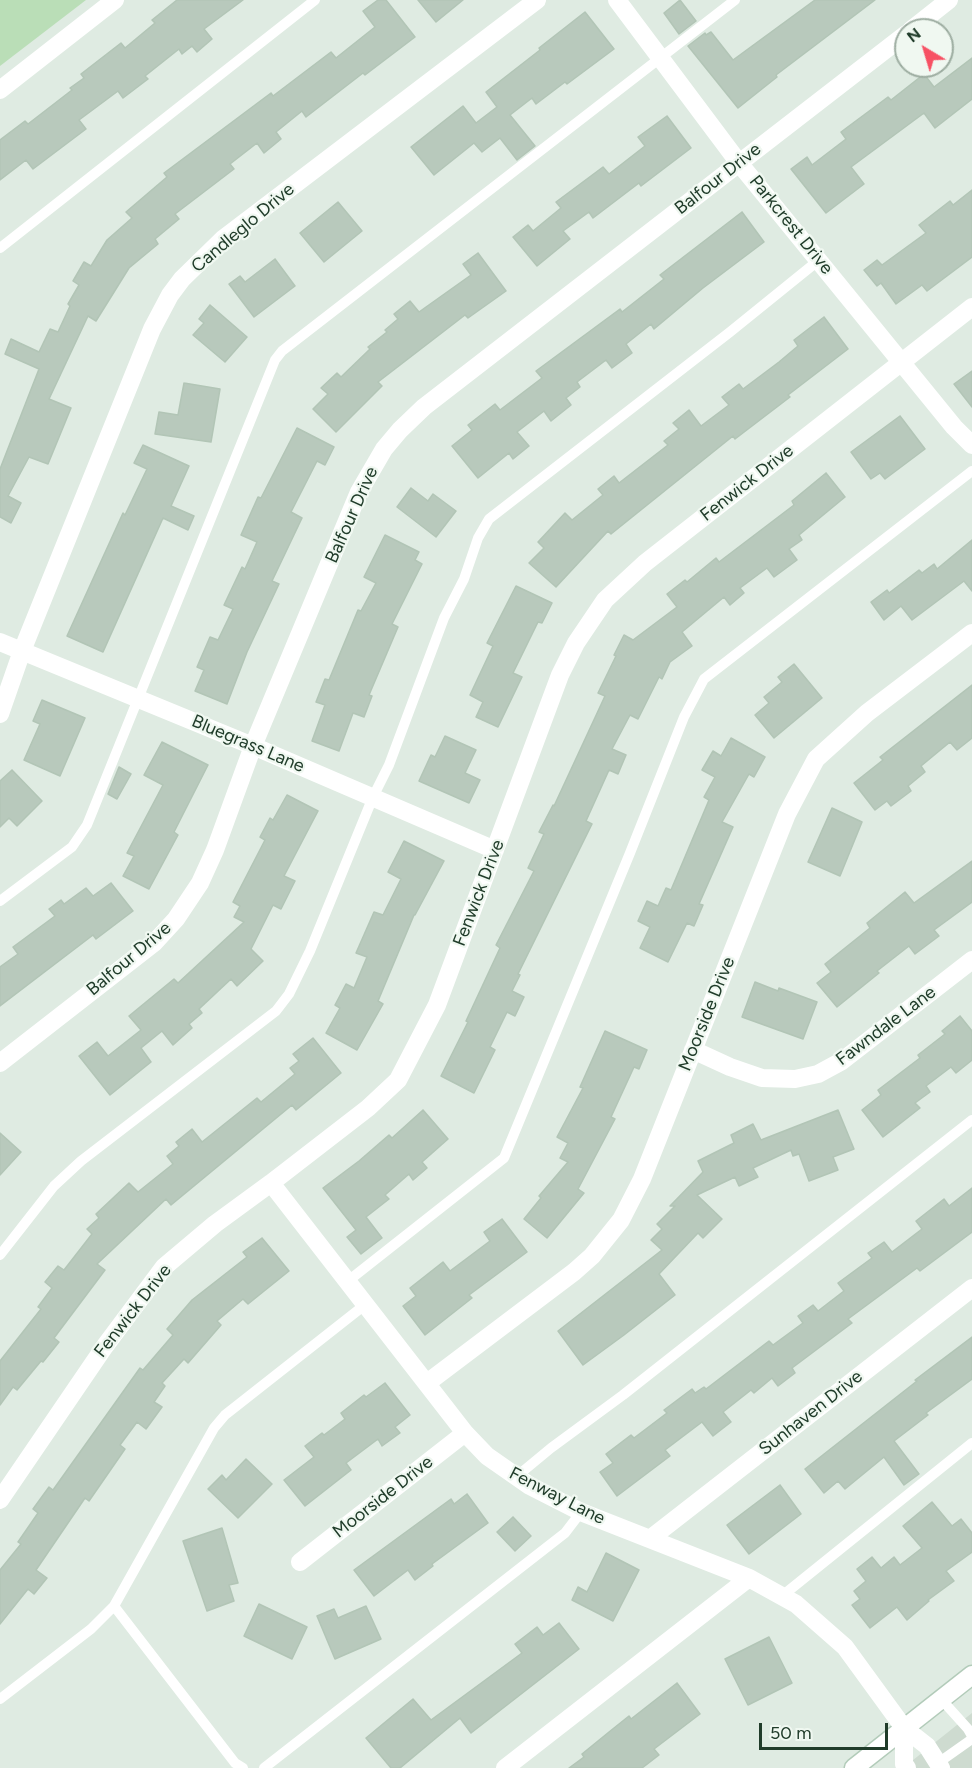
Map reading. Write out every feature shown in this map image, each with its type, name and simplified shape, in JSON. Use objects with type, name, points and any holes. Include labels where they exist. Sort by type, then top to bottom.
[{"type":"street","points":[[0,90],[115,0]]},
{"type":"street","name":"Candleglo Drive","points":[[0,714],[22,651],[152,329],[165,303],[182,279],[223,239],[537,0]]},
{"type":"street","name":"Parkcrest Drive","points":[[617,0],[739,163],[954,427],[972,445]]},
{"type":"street","points":[[926,18],[949,0]]},
{"type":"street","name":"Balfour Drive","points":[[0,1063],[154,943],[176,920],[200,883],[215,850],[253,746],[359,492],[375,463],[400,430],[424,407],[894,43]]},
{"type":"street","name":"Fenwick Drive","points":[[0,1500],[105,1346],[164,1267],[214,1224],[271,1184],[368,1108],[398,1080],[437,1005],[561,675],[576,643],[605,600],[645,563],[972,307]]},
{"type":"street","name":"Moorside Drive","points":[[427,1383],[574,1272],[607,1239],[633,1200],[787,813],[816,759],[867,713],[972,633]]},
{"type":"street","name":"Bluegrass Lane","points":[[0,642],[253,746],[495,850]]},
{"type":"street","name":"Fawndale Lane","points":[[693,1050],[730,1067],[762,1078],[795,1079],[818,1074],[842,1061],[972,960]]},
{"type":"street","name":"Fenway Lane","points":[[271,1184],[465,1433],[487,1456],[516,1478],[581,1512],[749,1578],[782,1596],[816,1620],[845,1647],[904,1728],[927,1746],[939,1766]]},
{"type":"street","name":"Sunhaven Drive","points":[[651,1538],[972,1288]]},
{"type":"street","name":"Moorside Drive","points":[[300,1562],[465,1433]]},
{"type":"street","points":[[505,1768],[749,1578]]},
{"type":"street","points":[[854,1768],[972,1676]]},
{"type":"street","points":[[904,1728],[906,1768]]},
{"type":"lane","points":[[0,248],[315,0]]},
{"type":"lane","points":[[0,901],[72,847],[80,837],[275,360],[282,351],[735,0]]},
{"type":"lane","points":[[0,1255],[54,1186],[81,1161],[276,1011],[289,994],[310,951],[373,797],[389,765],[444,618],[464,579],[478,538],[489,519],[819,260]]},
{"type":"lane","points":[[348,1281],[504,1158],[684,717],[704,679],[972,471]]},
{"type":"lane","points":[[516,1478],[550,1448],[623,1395],[972,1120]]},
{"type":"lane","points":[[0,1699],[92,1629],[114,1606],[214,1428],[225,1415],[366,1304]]},
{"type":"lane","points":[[782,1596],[972,1443]]},
{"type":"lane","points":[[264,1768],[565,1533],[581,1512]]},
{"type":"lane","points":[[114,1606],[235,1763],[243,1768]]},
{"type":"lane","points":[[939,1766],[972,1738],[968,1729],[941,1700]]},
{"type":"shaded area","points":[[972,1713],[972,1768],[903,1768]]},
{"type":"green space","points":[[0,0],[86,0],[0,66]]},
{"type":"building","points":[[177,0],[243,0],[204,29],[212,39],[197,52],[192,46],[182,54],[179,49],[145,76],[148,79],[123,98],[118,91],[79,120],[86,129],[33,169],[26,160],[0,180],[0,140],[25,121],[28,124],[72,90],[70,88],[84,78],[81,74],[121,43],[125,48],[155,23],[152,20]]},
{"type":"building","points":[[378,0],[386,0],[415,37],[306,117],[302,111],[276,132],[281,139],[264,153],[257,143],[230,164],[234,169],[175,214],[179,219],[155,239],[158,244],[129,268],[96,321],[88,316],[49,399],[71,408],[48,464],[29,457],[8,496],[21,503],[11,523],[0,517],[0,469],[39,369],[5,354],[11,339],[39,352],[50,329],[58,332],[70,306],[68,304],[79,285],[73,281],[84,262],[91,266],[107,240],[132,218],[126,212],[167,177],[164,173],[271,93],[273,96],[331,52],[336,58],[375,27],[363,11]]},
{"type":"building","points":[[418,0],[463,0],[436,22]]},
{"type":"building","points":[[680,0],[696,21],[679,34],[664,13]]},
{"type":"building","points":[[815,0],[875,0],[776,75],[777,77],[738,108],[688,46],[705,33],[706,35],[711,32],[733,60]]},
{"type":"building","points":[[585,12],[614,49],[536,104],[532,98],[510,115],[535,146],[517,160],[500,138],[482,152],[474,143],[434,175],[411,147],[463,106],[476,123],[497,107],[486,92]]},
{"type":"building","points":[[972,58],[972,99],[935,128],[924,113],[851,167],[864,184],[826,213],[791,169],[807,157],[812,165],[846,139],[841,132],[888,97],[891,100],[919,78],[927,78],[934,87],[946,78],[954,78],[954,72]]},
{"type":"building","points":[[667,116],[691,148],[641,186],[639,183],[593,218],[589,212],[563,231],[570,239],[537,266],[513,237],[528,225],[533,231],[561,208],[556,202],[603,167],[609,174],[645,146],[638,137]]},
{"type":"building","points":[[972,190],[972,257],[927,291],[922,285],[896,304],[881,283],[877,286],[864,270],[877,260],[882,265],[926,233],[919,225],[950,201],[953,205]]},
{"type":"building","points":[[338,202],[362,231],[324,262],[300,233]]},
{"type":"building","points":[[742,212],[764,242],[654,329],[651,324],[626,344],[632,353],[612,368],[606,360],[577,382],[580,387],[566,398],[571,405],[551,421],[544,411],[517,432],[529,446],[513,459],[509,453],[478,478],[452,446],[472,430],[468,425],[495,404],[500,410],[542,378],[536,371],[620,309],[622,312],[664,279],[660,275]]},
{"type":"building","points":[[478,253],[506,291],[468,318],[465,315],[378,382],[382,386],[336,432],[313,409],[328,394],[321,388],[337,373],[341,377],[370,349],[368,347],[387,332],[385,330],[398,319],[394,314],[410,301],[419,312],[471,275],[463,264]]},
{"type":"building","points":[[275,259],[295,286],[254,317],[229,284],[240,276],[245,282]]},
{"type":"building","points":[[210,305],[247,337],[225,362],[193,335],[204,323],[199,319]]},
{"type":"building","points":[[824,317],[848,349],[735,439],[733,436],[611,534],[608,531],[556,587],[529,563],[544,548],[538,542],[565,513],[572,520],[603,495],[598,489],[614,476],[619,483],[668,445],[664,441],[679,429],[673,423],[689,410],[701,426],[729,405],[722,397],[739,384],[743,389],[779,362],[798,346],[794,340]]},
{"type":"building","points":[[972,371],[972,407],[954,384]]},
{"type":"building","points":[[184,383],[220,389],[211,442],[155,434],[159,412],[178,415]]},
{"type":"building","points":[[900,416],[925,449],[885,479],[880,473],[871,479],[851,452]]},
{"type":"building","points":[[297,428],[334,447],[325,465],[317,461],[291,512],[302,518],[272,581],[279,584],[247,652],[227,704],[195,691],[204,670],[197,667],[210,637],[218,640],[233,609],[224,605],[242,567],[245,569],[257,542],[241,535],[258,497],[261,498]]},
{"type":"building","points":[[143,445],[189,466],[171,506],[194,516],[188,530],[163,518],[103,652],[67,636],[123,513],[125,515],[147,469],[134,463]]},
{"type":"building","points":[[826,473],[845,497],[799,535],[802,540],[789,549],[797,560],[774,577],[767,568],[740,588],[744,593],[730,605],[724,597],[682,632],[692,646],[670,662],[662,679],[659,677],[638,719],[630,715],[612,749],[626,755],[618,774],[609,770],[586,821],[592,824],[518,974],[520,975],[512,991],[524,997],[515,1016],[507,1012],[490,1047],[495,1050],[474,1093],[441,1076],[468,1022],[466,1021],[500,948],[496,945],[534,871],[528,868],[544,834],[539,832],[554,806],[605,696],[598,693],[624,635],[633,640],[677,607],[667,594],[685,580],[687,582],[716,558],[719,562],[794,505],[792,501]]},
{"type":"building","points":[[411,488],[428,501],[433,494],[456,511],[436,537],[397,507]]},
{"type":"building","points":[[385,535],[419,552],[415,560],[422,564],[392,624],[398,627],[369,695],[372,696],[364,717],[353,713],[339,751],[312,741],[325,705],[316,702],[325,679],[329,680],[358,610],[361,611],[376,583],[364,577]]},
{"type":"building","points":[[972,540],[972,591],[964,581],[912,620],[901,606],[884,620],[871,602],[887,590],[889,593],[919,570],[922,573],[934,564],[937,569]]},
{"type":"building","points":[[516,586],[552,603],[542,623],[538,622],[513,673],[522,677],[498,727],[476,717],[483,702],[470,695],[493,646],[487,643]]},
{"type":"building","points":[[794,664],[822,698],[774,738],[755,715],[769,703],[764,697],[782,682],[778,677]]},
{"type":"building","points":[[972,685],[972,738],[957,750],[950,742],[921,766],[925,772],[908,786],[911,791],[891,806],[887,801],[875,810],[854,783],[883,760],[880,757]]},
{"type":"building","points":[[42,700],[85,718],[60,776],[24,760],[40,724],[33,721]]},
{"type":"building","points":[[445,736],[476,750],[465,773],[480,780],[469,803],[419,781],[431,755],[435,757]]},
{"type":"building","points":[[731,738],[765,757],[754,777],[749,774],[722,822],[733,827],[699,904],[703,905],[694,926],[687,923],[668,962],[640,948],[650,927],[638,921],[647,901],[658,906],[666,888],[671,890],[709,800],[704,797],[715,777],[702,770],[713,751],[721,756]]},
{"type":"building","points":[[162,742],[208,765],[174,832],[178,835],[149,889],[123,876],[134,856],[127,853],[163,785],[144,775]]},
{"type":"building","points":[[119,767],[131,774],[117,799],[108,794]]},
{"type":"building","points":[[12,770],[42,801],[17,826],[9,818],[0,827],[0,781]]},
{"type":"building","points":[[287,795],[318,811],[284,876],[295,881],[281,909],[273,905],[251,949],[263,961],[237,986],[231,979],[199,1009],[202,1013],[189,1024],[192,1028],[173,1045],[162,1031],[141,1048],[151,1062],[110,1095],[79,1056],[97,1042],[108,1056],[141,1030],[129,1016],[174,979],[178,983],[244,922],[234,917],[240,906],[233,902],[265,840],[260,837],[270,818],[273,820]]},
{"type":"building","points":[[832,808],[862,822],[840,876],[808,862]]},
{"type":"building","points":[[404,841],[444,861],[414,915],[378,1001],[383,1004],[357,1050],[326,1033],[340,1008],[335,1005],[346,984],[354,988],[367,957],[356,953],[374,912],[383,915],[401,879],[388,872]]},
{"type":"building","points":[[972,861],[972,902],[934,930],[939,936],[915,954],[909,946],[837,1007],[817,983],[831,972],[825,964],[870,928],[867,923],[905,892],[914,903]]},
{"type":"building","points":[[111,883],[133,911],[96,939],[93,935],[0,1006],[0,967],[18,954],[13,947],[55,916],[49,909],[61,900],[64,904],[86,888],[93,896]]},
{"type":"building","points":[[755,982],[817,1002],[803,1039],[742,1017]]},
{"type":"building","points":[[960,1016],[972,1031],[972,1060],[956,1073],[951,1067],[926,1086],[930,1092],[915,1103],[920,1108],[883,1137],[862,1110],[881,1095],[878,1090],[920,1058],[918,1055],[945,1034],[942,1031]]},
{"type":"building","points":[[605,1031],[647,1050],[639,1069],[634,1067],[611,1117],[615,1119],[578,1189],[584,1193],[547,1238],[524,1219],[541,1198],[539,1196],[568,1162],[560,1158],[568,1143],[557,1137],[583,1088],[580,1087]]},
{"type":"building","points":[[313,1038],[341,1073],[296,1110],[292,1105],[171,1205],[166,1199],[97,1264],[105,1270],[54,1338],[59,1342],[17,1390],[13,1387],[0,1405],[0,1361],[41,1309],[38,1307],[52,1288],[45,1282],[58,1266],[64,1270],[92,1234],[87,1229],[99,1218],[96,1214],[129,1183],[138,1192],[173,1164],[167,1156],[179,1146],[176,1142],[192,1129],[202,1142],[257,1098],[261,1102],[295,1074],[290,1068],[299,1061],[293,1054]]},
{"type":"building","points":[[423,1110],[448,1139],[422,1162],[427,1168],[413,1180],[409,1174],[385,1195],[389,1199],[366,1217],[382,1238],[361,1254],[347,1237],[356,1230],[323,1188],[389,1135],[392,1138]]},
{"type":"building","points":[[838,1110],[854,1149],[833,1157],[838,1170],[809,1181],[799,1154],[793,1156],[791,1150],[753,1168],[758,1177],[739,1186],[735,1177],[697,1195],[722,1219],[703,1238],[698,1233],[659,1274],[675,1295],[583,1365],[558,1331],[662,1250],[651,1240],[662,1229],[657,1224],[675,1206],[670,1206],[703,1172],[698,1161],[734,1143],[731,1135],[753,1124],[761,1140]]},
{"type":"building","points":[[0,1133],[21,1152],[0,1175]]},
{"type":"building","points":[[972,1188],[972,1232],[920,1271],[917,1268],[848,1319],[852,1323],[792,1368],[795,1373],[778,1386],[772,1378],[754,1393],[751,1390],[723,1412],[731,1422],[713,1436],[702,1422],[665,1450],[670,1456],[617,1496],[600,1472],[613,1463],[606,1454],[631,1435],[634,1438],[667,1413],[664,1410],[692,1389],[695,1393],[704,1387],[706,1389],[769,1341],[773,1345],[803,1323],[798,1316],[813,1305],[818,1311],[844,1291],[838,1283],[872,1258],[868,1253],[884,1242],[892,1252],[922,1229],[916,1221],[944,1199],[949,1206]]},
{"type":"building","points":[[502,1219],[527,1252],[469,1295],[472,1298],[425,1335],[403,1306],[416,1296],[410,1288],[443,1262],[450,1271],[490,1241],[484,1232]]},
{"type":"building","points":[[262,1238],[289,1271],[248,1304],[243,1299],[217,1321],[221,1325],[188,1363],[184,1359],[162,1383],[165,1386],[154,1402],[162,1407],[146,1429],[137,1422],[120,1445],[125,1449],[89,1501],[85,1498],[36,1570],[47,1578],[34,1594],[28,1589],[0,1624],[0,1570],[21,1544],[18,1542],[38,1513],[33,1509],[49,1487],[53,1490],[140,1368],[143,1370],[173,1335],[167,1329],[192,1300],[247,1257],[243,1252]]},
{"type":"building","points":[[972,1337],[972,1379],[926,1413],[928,1415],[894,1441],[919,1474],[904,1485],[884,1457],[845,1489],[838,1481],[824,1493],[805,1469]]},
{"type":"building","points":[[385,1383],[410,1415],[395,1427],[400,1433],[382,1446],[378,1439],[346,1463],[351,1470],[305,1506],[284,1480],[314,1457],[305,1446],[345,1419],[341,1413],[364,1395],[366,1397]]},
{"type":"building","points":[[246,1459],[272,1484],[238,1518],[208,1489],[222,1475],[226,1480]]},
{"type":"building","points":[[780,1485],[801,1514],[749,1554],[727,1525]]},
{"type":"building","points":[[467,1494],[488,1523],[432,1564],[433,1566],[415,1580],[408,1570],[374,1596],[354,1570],[451,1499],[454,1504]]},
{"type":"building","points":[[932,1502],[952,1526],[961,1519],[972,1533],[972,1552],[946,1571],[954,1581],[928,1600],[907,1620],[897,1607],[870,1628],[852,1605],[860,1599],[854,1591],[866,1581],[857,1569],[872,1557],[881,1568],[894,1557],[900,1565],[922,1548],[903,1526]]},
{"type":"building","points":[[513,1517],[531,1536],[515,1551],[497,1532]]},
{"type":"building","points":[[222,1528],[238,1583],[229,1585],[234,1601],[207,1611],[183,1541]]},
{"type":"building","points":[[606,1553],[639,1570],[613,1621],[572,1600],[578,1587],[587,1592]]},
{"type":"building","points":[[259,1604],[307,1627],[292,1659],[244,1636]]},
{"type":"building","points":[[366,1606],[381,1639],[335,1659],[317,1616],[334,1609],[338,1618]]},
{"type":"building","points":[[559,1623],[579,1649],[471,1733],[460,1718],[400,1768],[391,1768],[366,1738],[413,1699],[431,1720],[522,1653],[515,1644],[537,1627],[543,1635]]},
{"type":"building","points":[[769,1637],[792,1683],[748,1705],[725,1659]]},
{"type":"building","points":[[677,1683],[700,1714],[654,1749],[659,1755],[642,1768],[569,1768],[584,1757],[582,1754],[629,1716],[631,1719]]}]
